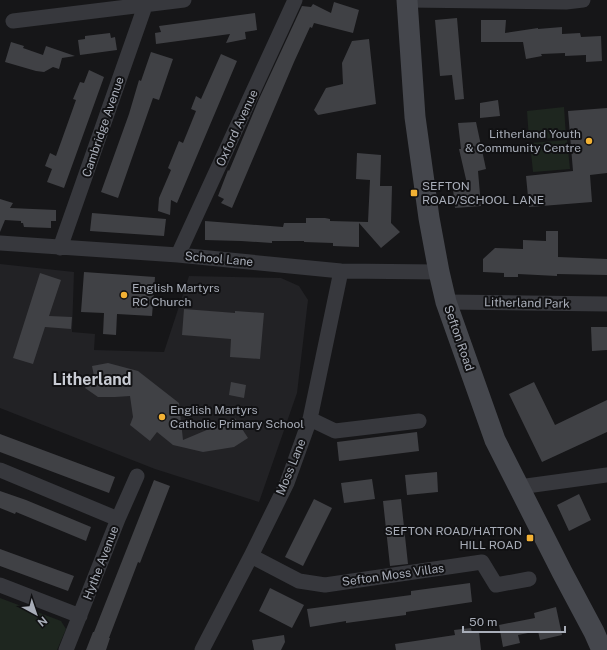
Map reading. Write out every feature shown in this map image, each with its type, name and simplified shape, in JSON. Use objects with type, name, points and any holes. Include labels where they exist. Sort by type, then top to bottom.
[{"type":"main road","name":"Sefton Road","points":[[407,0],[415,117],[429,218],[446,302],[495,440],[601,637]]},
{"type":"street","points":[[13,21],[145,6],[184,0]]},
{"type":"street","name":"Oxford Avenue","points":[[178,255],[295,0]]},
{"type":"street","points":[[407,0],[566,2],[583,0]]},
{"type":"street","name":"Cambridge Avenue","points":[[60,248],[145,6]]},
{"type":"street","name":"School Lane","points":[[0,243],[178,255],[341,271],[439,272]]},
{"type":"street","name":"Moss Lane","points":[[202,650],[252,556],[287,482],[310,419],[341,271]]},
{"type":"street","name":"Litherland Park","points":[[446,302],[607,304]]},
{"type":"street","points":[[310,419],[335,431],[419,421]]},
{"type":"street","points":[[0,470],[118,519]]},
{"type":"street","points":[[519,487],[607,475]]},
{"type":"street","name":"Hythe Avenue","points":[[66,650],[118,519],[137,476]]},
{"type":"street","name":"Sefton Moss Villas","points":[[252,556],[299,581],[325,585],[482,562],[496,584],[529,579]]},
{"type":"street","points":[[0,585],[80,616]]},
{"type":"shaded area","points":[[564,107],[566,137],[529,140],[527,111]]},
{"type":"shaded area","points":[[567,140],[570,169],[533,172],[530,143]]},
{"type":"shaded area","points":[[0,264],[74,272],[72,332],[95,334],[94,350],[164,352],[189,276],[281,278],[299,286],[308,300],[297,393],[259,502],[155,469],[0,408]]},
{"type":"shaded area","points":[[0,598],[61,621],[66,629],[57,650],[0,650]]},
{"type":"building","points":[[334,2],[359,10],[353,33],[314,23],[312,28],[310,27],[232,208],[221,203],[224,199],[218,196],[228,170],[229,171],[259,99],[302,6],[311,7],[313,4],[331,13]]},
{"type":"building","points":[[255,13],[257,30],[245,32],[246,39],[226,43],[230,34],[156,44],[155,33],[161,32],[159,26]]},
{"type":"building","points":[[457,18],[464,99],[455,100],[452,75],[440,76],[435,20]]},
{"type":"building","points":[[481,20],[506,20],[505,33],[538,28],[562,27],[562,34],[580,33],[581,37],[601,36],[602,61],[586,62],[586,55],[565,56],[565,53],[541,54],[542,56],[526,59],[523,42],[481,42]]},
{"type":"building","points":[[110,33],[111,38],[115,37],[117,50],[80,55],[78,40],[85,39],[85,36]]},
{"type":"building","points":[[369,39],[376,104],[318,115],[314,110],[326,88],[343,84],[342,63],[352,41]]},
{"type":"building","points":[[11,42],[43,55],[46,46],[75,56],[62,58],[59,69],[53,67],[44,72],[36,71],[5,62]]},
{"type":"building","points":[[151,52],[173,59],[159,100],[153,98],[118,198],[101,192],[129,114],[139,80],[141,81]]},
{"type":"building","points":[[221,54],[237,61],[177,203],[171,200],[170,215],[158,211],[159,198],[171,170],[168,168],[179,141],[183,143],[196,111],[191,109],[196,96],[201,99]]},
{"type":"building","points":[[89,70],[104,77],[64,188],[47,182],[52,169],[45,166],[50,153],[56,156],[76,100],[73,99],[80,82],[84,83]]},
{"type":"building","points":[[498,100],[500,116],[480,118],[480,103]]},
{"type":"building","name":"Litherland Youth & Community Centre","points":[[607,108],[607,173],[590,175],[592,202],[529,207],[526,176],[573,171],[568,111]]},
{"type":"building","points":[[476,122],[486,169],[478,171],[481,206],[455,208],[453,189],[468,188],[459,149],[461,149],[458,123]]},
{"type":"building","points":[[357,153],[381,155],[380,186],[392,186],[391,223],[400,232],[381,248],[359,223],[359,247],[333,246],[333,243],[304,241],[272,241],[272,243],[205,240],[205,221],[283,227],[284,223],[306,223],[306,218],[325,218],[330,219],[330,221],[368,222],[370,180],[356,179]]},
{"type":"building","points":[[0,199],[13,203],[10,208],[56,210],[56,221],[51,221],[51,228],[24,227],[21,221],[5,220],[0,232]]},
{"type":"building","points":[[92,213],[166,219],[164,236],[90,231]]},
{"type":"building","points":[[546,231],[558,231],[558,257],[607,259],[607,275],[557,274],[557,276],[518,274],[518,277],[504,277],[504,273],[483,272],[483,259],[495,248],[523,249],[523,240],[546,241]]},
{"type":"building","name":"English Martyrs RC Church","points":[[84,272],[155,277],[152,316],[117,314],[116,335],[103,334],[104,313],[81,312]]},
{"type":"building","points":[[40,273],[61,280],[49,316],[72,317],[71,329],[45,327],[33,364],[13,358]]},
{"type":"building","points":[[184,309],[235,313],[235,311],[264,313],[260,359],[230,357],[231,339],[182,335]]},
{"type":"building","points":[[591,327],[607,327],[607,350],[592,351]]},
{"type":"building","name":"English Martyrs Catholic Primary School","points":[[108,363],[138,371],[179,403],[183,440],[235,418],[248,438],[234,447],[203,452],[173,445],[157,432],[150,441],[130,425],[133,417],[130,396],[98,397],[85,388],[94,376],[92,366]]},
{"type":"building","points":[[231,382],[246,385],[244,398],[229,395]]},
{"type":"building","points":[[534,382],[555,425],[607,400],[607,432],[542,462],[509,394]]},
{"type":"building","points":[[417,432],[419,451],[339,461],[337,442]]},
{"type":"building","points":[[0,434],[115,477],[109,493],[0,452]]},
{"type":"building","points":[[437,472],[438,492],[407,495],[405,475]]},
{"type":"building","points":[[372,479],[375,499],[344,503],[341,483]]},
{"type":"building","points":[[154,480],[170,486],[140,563],[138,562],[109,638],[106,650],[86,650],[94,632]]},
{"type":"building","points":[[0,491],[91,527],[86,541],[16,512],[15,514],[0,508]]},
{"type":"building","points":[[579,494],[591,520],[569,531],[557,505]]},
{"type":"building","points":[[314,499],[332,508],[303,566],[285,557]]},
{"type":"building","points":[[401,499],[408,564],[390,566],[383,501]]},
{"type":"building","points":[[0,549],[74,576],[68,591],[0,566]]},
{"type":"building","points":[[470,583],[472,602],[406,612],[406,615],[346,623],[346,621],[310,627],[307,609],[411,595],[411,591]]},
{"type":"building","points":[[270,588],[304,605],[292,628],[259,611]]},
{"type":"building","points":[[556,607],[562,635],[540,640],[538,631],[518,635],[520,643],[503,647],[499,625],[535,618],[534,613]]},
{"type":"building","points":[[471,628],[472,633],[479,632],[481,650],[396,650],[395,644],[455,635],[454,630]]},
{"type":"building","points":[[284,635],[285,642],[281,650],[254,650],[252,640]]},
{"type":"place","name":"Litherland Youth & Community Centre","points":[[589,141]]},
{"type":"place","name":"SEFTON ROAD/SCHOOL LANE","points":[[414,193]]},
{"type":"place","name":"English Martyrs RC Church","points":[[124,295]]},
{"type":"place","name":"English Martyrs Catholic Primary School","points":[[162,417]]},
{"type":"place","name":"SEFTON ROAD/HATTON HILL ROAD","points":[[530,538]]},
{"type":"district","name":"Litherland","points":[[92,379]]}]
